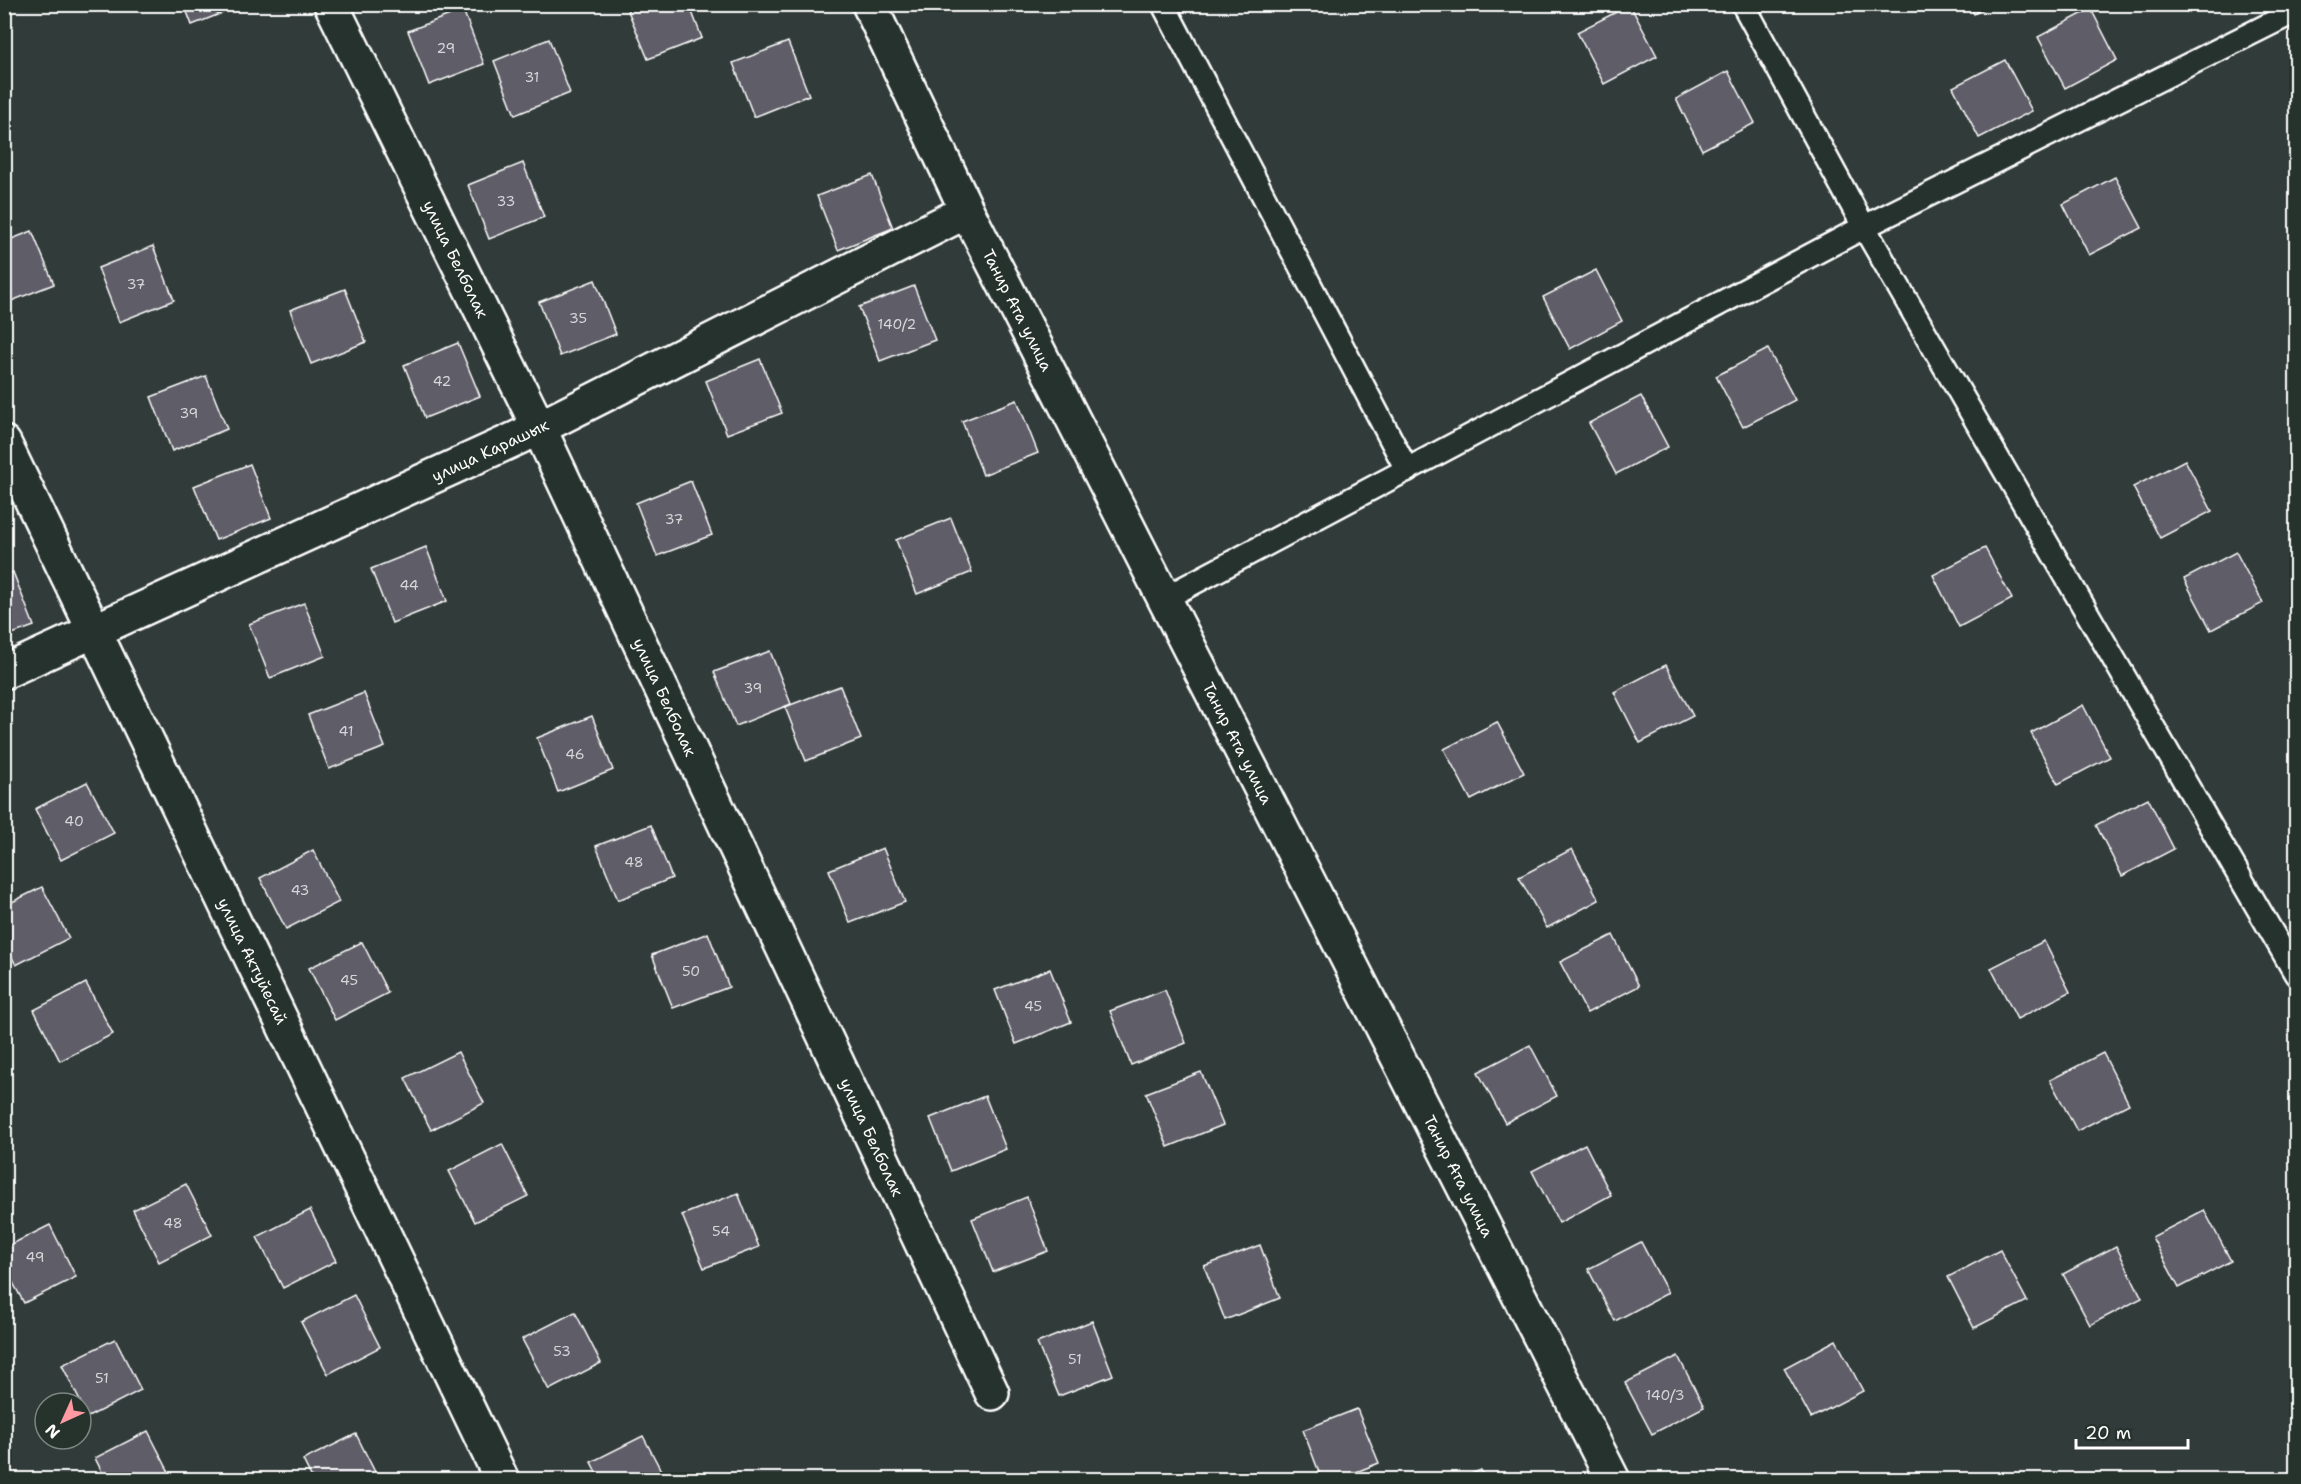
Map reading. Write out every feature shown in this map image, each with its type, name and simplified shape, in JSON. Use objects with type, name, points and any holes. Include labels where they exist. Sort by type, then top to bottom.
[{"type":"street","name":"улица Белболак","points":[[330,4],[539,428],[992,1393]]},
{"type":"street","name":"Танир Ата улица","points":[[869,4],[967,211],[1613,1479]]},
{"type":"street","name":"улица Карашык","points":[[4,672],[539,428],[967,211]]},
{"type":"street","name":"улица Актуйесай","points":[[4,443],[502,1479]]},
{"type":"lane","points":[[1163,4],[1407,470]]},
{"type":"lane","points":[[1743,4],[1864,226],[2296,974]]},
{"type":"lane","points":[[1165,598],[1864,226],[2296,10]]},
{"type":"building","points":[[184,4],[245,4],[192,25]]},
{"type":"building","points":[[629,4],[689,4],[702,38],[648,59],[626,6]]},
{"type":"building","points":[[1969,4],[1993,4],[1974,14]]},
{"type":"building","points":[[1630,5],[1657,56],[1604,84],[1577,32]]},
{"type":"building","points":[[2091,9],[2117,60],[2065,88],[2038,37]]},
{"type":"building","points":[[463,10],[484,64],[429,85],[408,31]]},
{"type":"building","points":[[549,39],[570,93],[515,115],[494,61]]},
{"type":"building","points":[[788,42],[809,95],[754,117],[733,63]]},
{"type":"building","points":[[2005,60],[2032,111],[1979,138],[1953,87]]},
{"type":"building","points":[[1728,71],[1755,123],[1702,150],[1676,99]]},
{"type":"building","points":[[523,163],[544,217],[489,239],[468,185]]},
{"type":"building","points":[[872,175],[893,228],[838,250],[817,196]]},
{"type":"building","points":[[2115,177],[2142,228],[2089,255],[2063,204]]},
{"type":"building","points":[[32,231],[54,284],[4,304],[4,242]]},
{"type":"building","points":[[153,246],[174,300],[119,322],[98,268]]},
{"type":"building","points":[[1596,270],[1622,321],[1570,349],[1543,297]]},
{"type":"building","points":[[595,280],[616,334],[560,356],[539,302]]},
{"type":"building","points":[[914,286],[935,340],[880,361],[859,307]]},
{"type":"building","points":[[345,289],[366,342],[311,364],[290,310]]},
{"type":"building","points":[[458,343],[480,396],[425,418],[404,365]]},
{"type":"building","points":[[1768,349],[1795,400],[1743,427],[1716,376]]},
{"type":"building","points":[[760,359],[782,413],[727,434],[706,381]]},
{"type":"building","points":[[206,376],[227,429],[172,451],[151,397]]},
{"type":"building","points":[[1641,396],[1668,447],[1616,474],[1589,423]]},
{"type":"building","points":[[1017,400],[1038,453],[983,475],[962,421]]},
{"type":"building","points":[[2185,460],[2212,511],[2160,538],[2133,487]]},
{"type":"building","points":[[250,464],[271,518],[216,540],[194,486]]},
{"type":"building","points":[[691,481],[712,535],[657,556],[636,503]]},
{"type":"building","points":[[951,518],[972,572],[917,594],[896,540]]},
{"type":"building","points":[[426,547],[447,601],[392,623],[371,569]]},
{"type":"building","points":[[1985,548],[2012,599],[1959,627],[1933,575]]},
{"type":"building","points":[[2236,552],[2263,603],[2211,630],[2184,579]]},
{"type":"building","points":[[13,572],[34,626],[4,637],[4,576]]},
{"type":"building","points":[[304,603],[325,656],[270,678],[249,624]]},
{"type":"building","points":[[770,651],[791,704],[736,726],[714,672]]},
{"type":"building","points":[[1666,665],[1693,716],[1640,743],[1614,692]]},
{"type":"building","points":[[840,686],[861,739],[806,761],[785,707]]},
{"type":"building","points":[[364,693],[385,747],[329,769],[308,715]]},
{"type":"building","points":[[2083,705],[2110,757],[2058,784],[2031,733]]},
{"type":"building","points":[[592,716],[613,770],[558,792],[537,738]]},
{"type":"building","points":[[1497,722],[1524,773],[1471,800],[1444,749]]},
{"type":"building","points":[[87,782],[114,833],[61,860],[35,809]]},
{"type":"building","points":[[2148,798],[2174,849],[2122,876],[2096,825]]},
{"type":"building","points":[[651,825],[672,878],[618,900],[596,846]]},
{"type":"building","points":[[883,848],[905,902],[850,923],[829,870]]},
{"type":"building","points":[[1572,849],[1599,900],[1547,928],[1519,877]]},
{"type":"building","points":[[313,850],[339,902],[286,929],[260,878]]},
{"type":"building","points":[[42,887],[69,938],[16,965],[4,942],[4,906]]},
{"type":"building","points":[[708,933],[729,987],[673,1008],[652,955]]},
{"type":"building","points":[[1613,935],[1639,986],[1587,1013],[1560,962]]},
{"type":"building","points":[[2044,941],[2070,992],[2017,1019],[1991,968]]},
{"type":"building","points":[[362,942],[388,993],[335,1020],[309,968]]},
{"type":"building","points":[[1050,969],[1071,1022],[1016,1044],[995,990]]},
{"type":"building","points":[[86,983],[113,1034],[60,1061],[34,1010]]},
{"type":"building","points":[[1165,990],[1186,1043],[1131,1065],[1110,1011]]},
{"type":"building","points":[[1530,1045],[1557,1096],[1505,1123],[1478,1072]]},
{"type":"building","points":[[458,1052],[484,1103],[431,1130],[405,1078]]},
{"type":"building","points":[[2103,1053],[2129,1104],[2077,1131],[2050,1080]]},
{"type":"building","points":[[1201,1072],[1223,1125],[1168,1147],[1146,1093]]},
{"type":"building","points":[[985,1096],[1006,1149],[951,1171],[930,1118]]},
{"type":"building","points":[[502,1144],[528,1196],[475,1222],[449,1171]]},
{"type":"building","points":[[1585,1144],[1611,1195],[1559,1223],[1532,1171]]},
{"type":"building","points":[[186,1184],[212,1235],[159,1262],[133,1210]]},
{"type":"building","points":[[738,1193],[759,1247],[704,1268],[682,1215]]},
{"type":"building","points":[[1027,1197],[1048,1251],[993,1272],[972,1219]]},
{"type":"building","points":[[310,1210],[336,1261],[283,1288],[257,1237]]},
{"type":"building","points":[[2204,1210],[2231,1261],[2179,1288],[2152,1237]]},
{"type":"building","points":[[50,1225],[76,1277],[24,1303],[4,1266],[4,1248]]},
{"type":"building","points":[[1641,1242],[1668,1293],[1615,1321],[1588,1269]]},
{"type":"building","points":[[1260,1245],[1280,1298],[1225,1320],[1204,1266]]},
{"type":"building","points":[[2116,1246],[2142,1298],[2090,1325],[2063,1274]]},
{"type":"building","points":[[2000,1250],[2027,1301],[1974,1328],[1948,1277]]},
{"type":"building","points":[[354,1295],[380,1347],[328,1374],[301,1322]]},
{"type":"building","points":[[575,1312],[601,1363],[549,1390],[522,1339]]},
{"type":"building","points":[[1092,1321],[1113,1375],[1059,1396],[1037,1343]]},
{"type":"building","points":[[115,1339],[141,1390],[93,1414],[93,1391],[75,1391],[62,1365]]},
{"type":"building","points":[[1836,1340],[1863,1391],[1811,1418],[1784,1368]]},
{"type":"building","points":[[1678,1356],[1704,1407],[1652,1434],[1625,1383]]},
{"type":"building","points":[[1357,1409],[1379,1463],[1336,1480],[1322,1480],[1303,1430]]},
{"type":"building","points":[[148,1431],[173,1480],[106,1480],[95,1458]]},
{"type":"building","points":[[356,1434],[379,1480],[313,1480],[303,1460]]},
{"type":"building","points":[[643,1436],[666,1480],[600,1480],[591,1462]]},
{"type":"building","points":[[1481,1470],[1485,1480],[1457,1480]]},
{"type":"building","points":[[1742,1473],[1746,1480],[1729,1480]]}]
